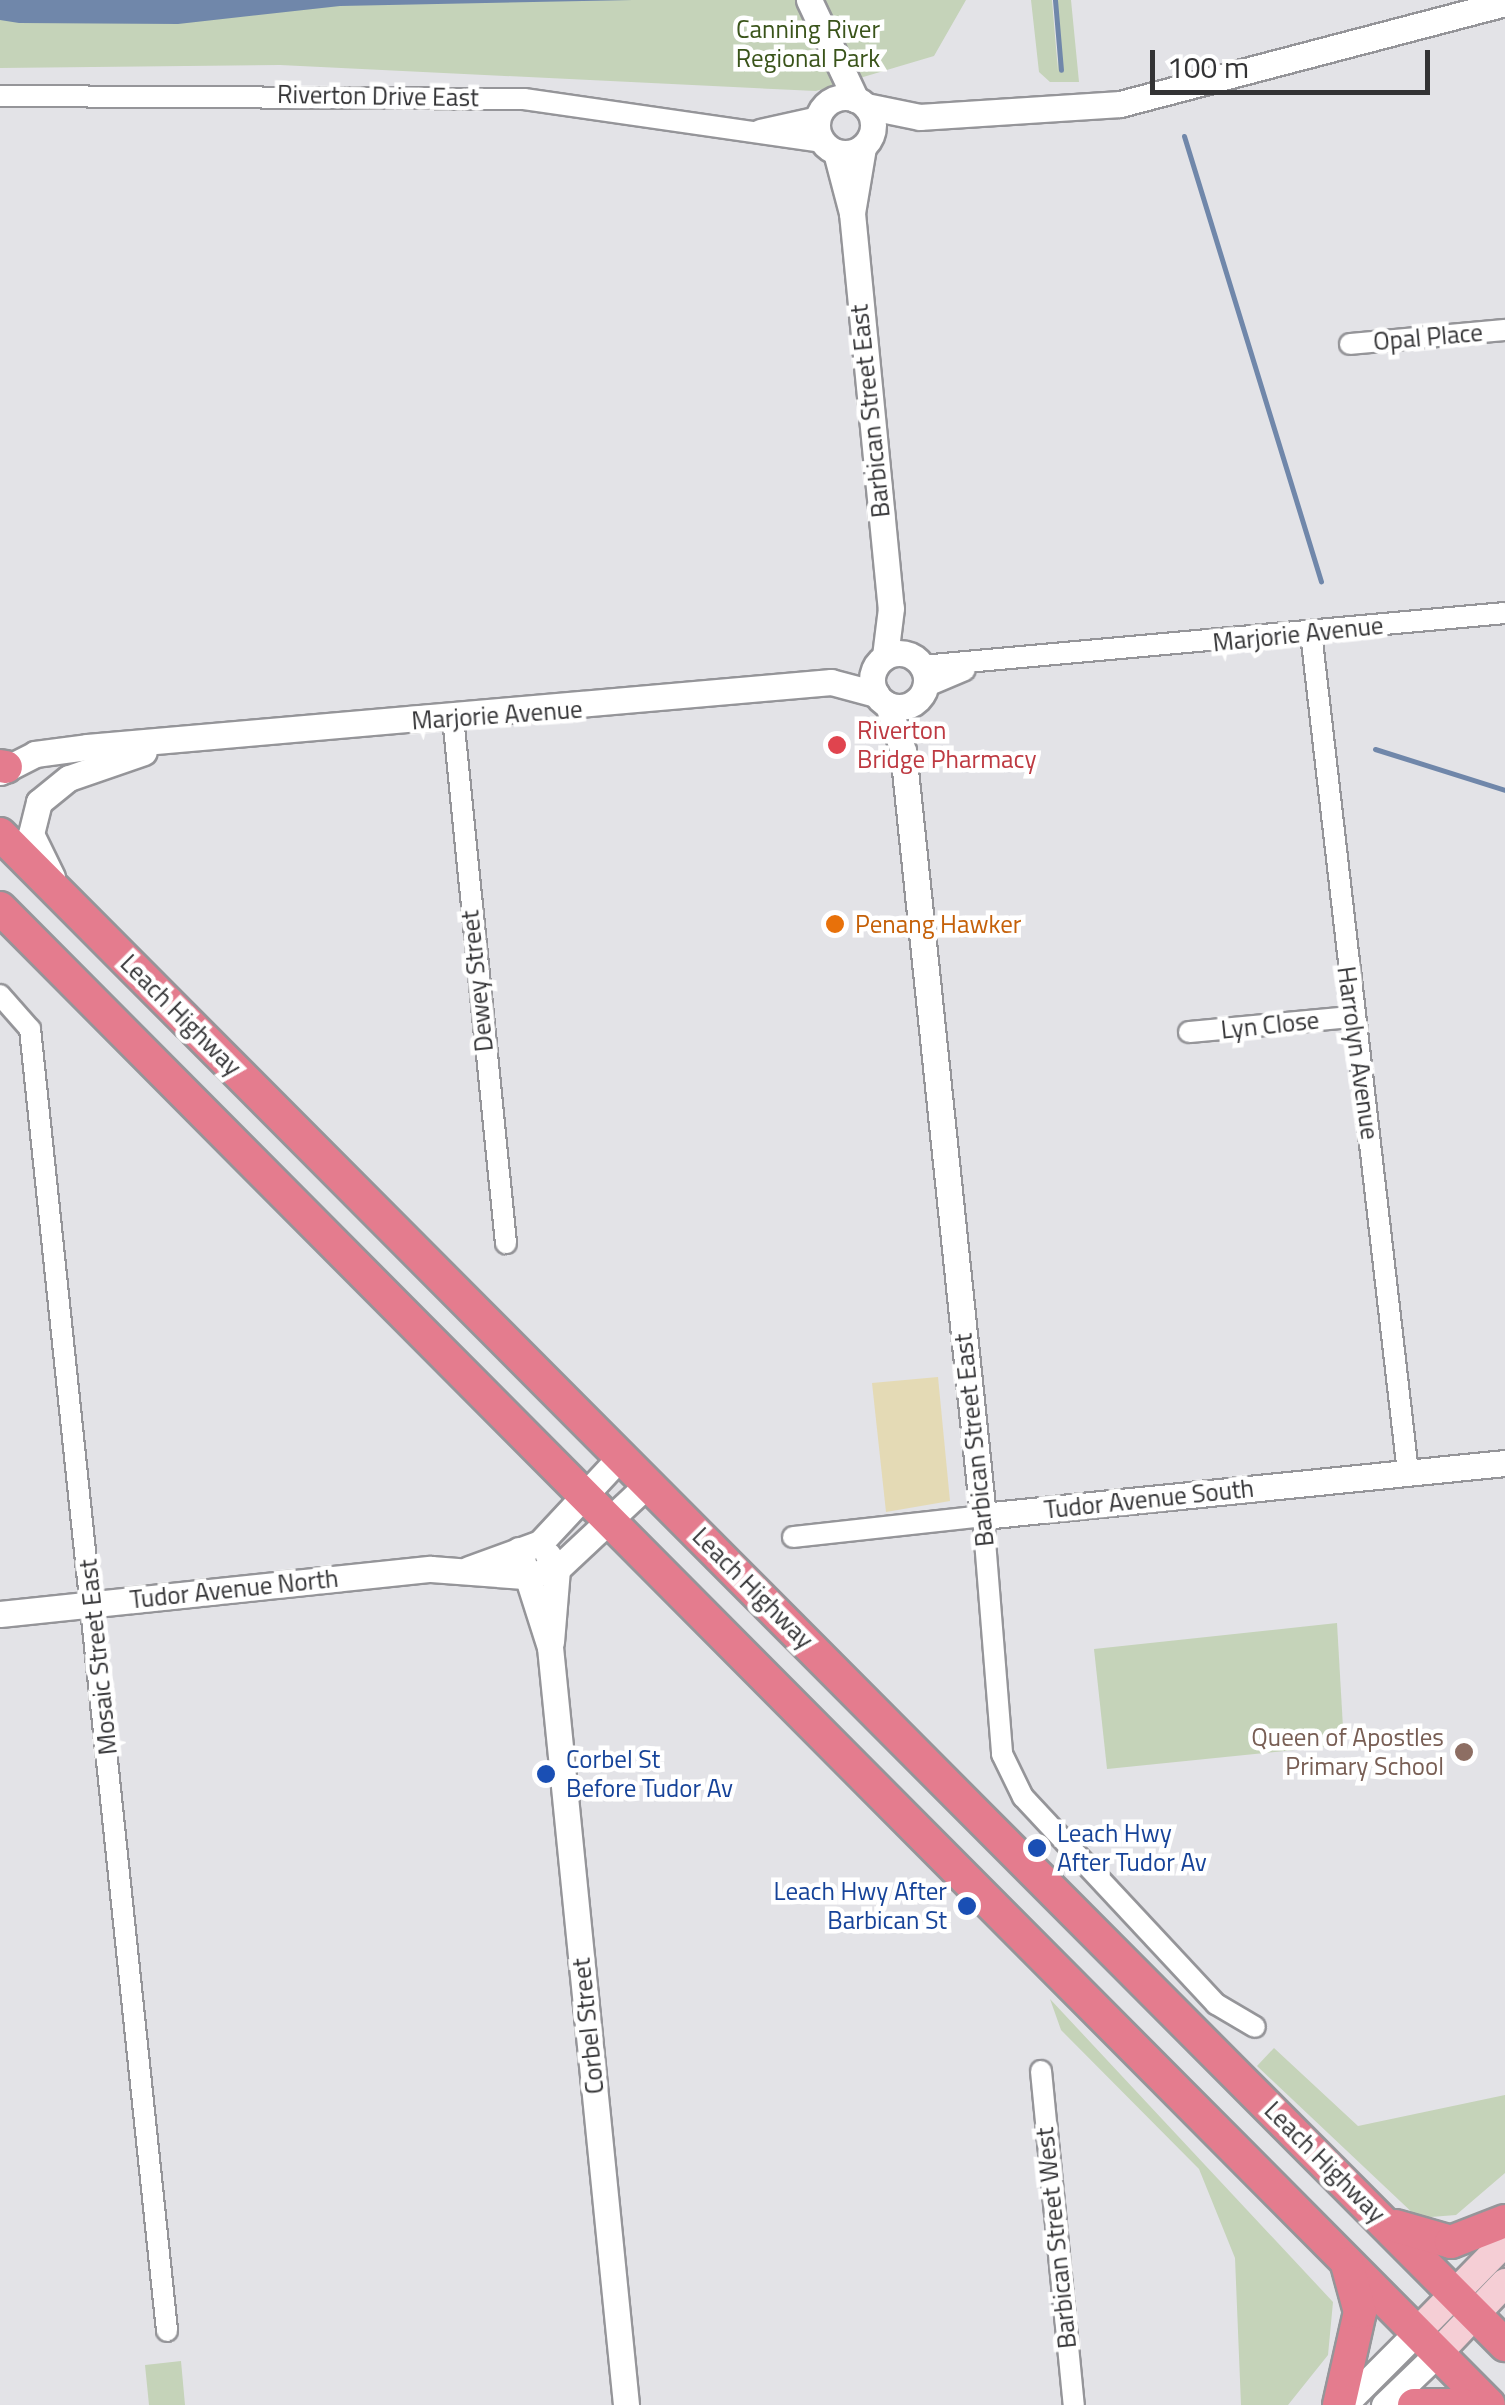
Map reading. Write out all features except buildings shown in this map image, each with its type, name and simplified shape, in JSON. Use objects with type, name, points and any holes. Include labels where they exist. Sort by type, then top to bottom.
[{"type":"highway","name":"Leach Highway","points":[[0,834],[1505,2344]]},
{"type":"highway","points":[[0,908],[1488,2405]]},
{"type":"highway","points":[[1387,2223],[1451,2242],[1505,2221]]},
{"type":"highway","points":[[1341,2405],[1360,2312],[1346,2262]]},
{"type":"highway","points":[[1414,2405],[1464,2405]]},
{"type":"main road","points":[[1428,2342],[1466,2304],[1505,2242]]},
{"type":"main road","points":[[1466,2304],[1505,2283]]},
{"type":"street","points":[[809,0],[873,121],[864,145]]},
{"type":"street","name":"Riverton Drive East","points":[[1450,13],[1473,0]]},
{"type":"street","name":"Riverton Drive East","points":[[826,128],[861,103],[920,117],[1158,97],[1450,13],[1505,3]]},
{"type":"street","name":"Barbican Street East","points":[[823,30],[826,128],[852,213],[891,608],[906,671],[903,751],[982,1516],[1002,1754],[1023,1797],[1216,2004],[1255,2027]]},
{"type":"street","name":"Riverton Drive East","points":[[0,96],[506,98],[753,132],[826,128],[864,145],[920,117]]},
{"type":"street","name":"Barbican Street East","points":[[852,213],[864,145]]},
{"type":"street","name":"Opal Place","points":[[1350,344],[1505,330]]},
{"type":"street","name":"Marjorie Avenue","points":[[2,768],[87,747],[162,745],[453,718],[1505,613]]},
{"type":"street","name":"Harrolyn Avenue","points":[[1311,633],[1351,1016],[1408,1473]]},
{"type":"street","points":[[882,699],[906,671]]},
{"type":"street","name":"Marjorie Avenue","points":[[830,682],[882,699],[906,671]]},
{"type":"street","name":"Barbican Street East","points":[[882,699],[903,751]]},
{"type":"street","name":"Dewey Street","points":[[453,718],[506,1243]]},
{"type":"street","name":"Marjorie Avenue","points":[[62,896],[31,834],[38,802],[69,778],[162,745]]},
{"type":"street","name":"Mosaic Street East","points":[[0,995],[30,1029],[167,2331]]},
{"type":"street","name":"Lyn Close","points":[[1190,1032],[1351,1016]]},
{"type":"street","name":"Tudor Avenue North","points":[[469,1570],[530,1546],[621,1456]]},
{"type":"street","name":"Tudor Avenue South","points":[[793,1537],[1505,1463]]},
{"type":"street","name":"Tudor Avenue North","points":[[0,1614],[469,1570],[524,1576],[557,1569],[649,1483]]},
{"type":"street","points":[[530,1546],[557,1569]]},
{"type":"street","name":"Corbel Street","points":[[530,1546],[524,1576],[550,1647]]},
{"type":"street","name":"Corbel Street","points":[[557,1569],[550,1647],[626,2405]]},
{"type":"street","name":"Barbican Street West","points":[[1041,2070],[1074,2405]]},
{"type":"street","points":[[1341,2405],[1428,2342]]},
{"type":"street","points":[[1384,2405],[1428,2342]]},
{"type":"green space","name":"Canning River Regional Park","points":[[0,0],[966,0],[934,56],[816,91],[280,65],[0,68]]},
{"type":"green space","points":[[1031,0],[1052,0],[1058,71],[1057,0],[1071,0],[1079,82],[1050,82],[1039,72]]},
{"type":"green space","points":[[1337,1623],[1344,1745],[1107,1769],[1094,1649]]},
{"type":"green space","points":[[1050,1999],[1333,2302],[1328,2355],[1288,2405],[1241,2405],[1235,2258],[1199,2169],[1061,2030]]},
{"type":"green space","points":[[1274,2048],[1358,2126],[1505,2095],[1505,2173],[1456,2215],[1418,2218],[1257,2066]]},
{"type":"green space","points":[[181,2361],[185,2405],[149,2405],[145,2365]]},
{"type":"sand","points":[[938,1377],[950,1501],[886,1512],[872,1383]]},
{"type":"water","points":[[0,0],[633,0],[340,6],[178,24],[19,23],[0,20]]},
{"type":"waterway","points":[[1055,0],[1061,70]]},
{"type":"waterway","points":[[1184,136],[1321,581]]},
{"type":"waterway","points":[[1375,749],[1505,790]]},
{"type":"place","name":"Riverton Bridge Pharmacy","points":[[837,745]]},
{"type":"place","name":"Penang Hawker","points":[[835,924]]},
{"type":"place","name":"Queen of Apostles Primary School","points":[[1464,1752]]},
{"type":"place","name":"Corbel St Before Tudor Av","points":[[546,1774]]},
{"type":"place","name":"Leach Hwy After Tudor Av","points":[[1037,1848]]},
{"type":"place","name":"Leach Hwy After Barbican St","points":[[967,1906]]}]
